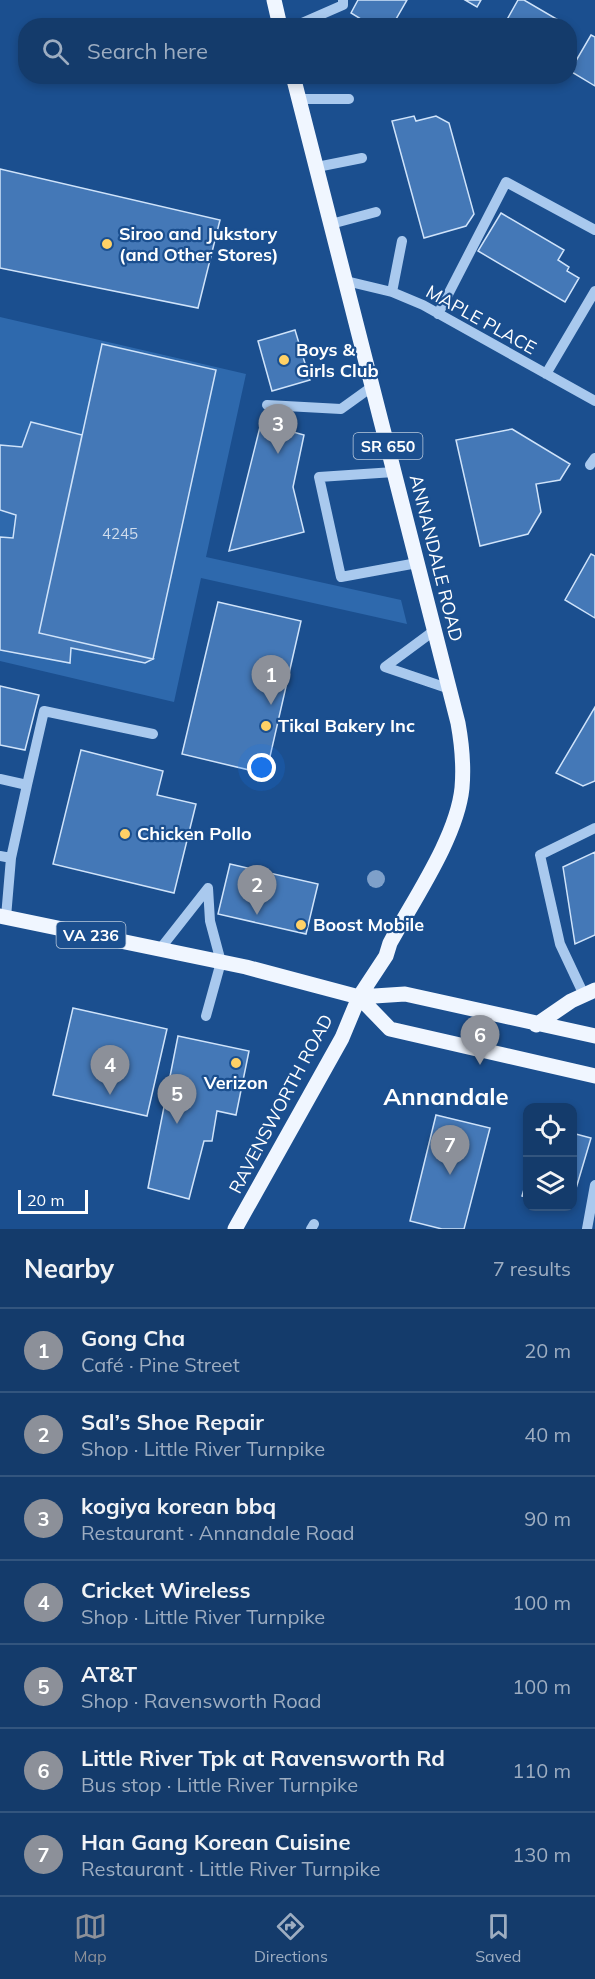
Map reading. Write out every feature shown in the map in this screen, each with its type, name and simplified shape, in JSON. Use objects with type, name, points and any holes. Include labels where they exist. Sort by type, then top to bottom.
[{"type":"main road","points":[[274,0],[278,18]]},
{"type":"main road","name":"ANNANDALE ROAD","points":[[295,84],[450,689],[464,756],[462,789],[449,834],[390,943],[386,956],[359,997]]},
{"type":"main road","name":"VA 236","points":[[3,916],[221,962],[359,997],[405,994],[536,1025],[595,1036]]},
{"type":"main road","points":[[536,1025],[589,992]]},
{"type":"main road","points":[[359,997],[390,1029],[595,1076]]},
{"type":"main road","name":"RAVENSWORTH ROAD","points":[[236,1229],[342,1038],[359,997]]},
{"type":"street","points":[[313,18],[343,5],[343,0]]},
{"type":"street","points":[[299,99],[349,99]]},
{"type":"street","points":[[317,167],[363,158]]},
{"type":"street","points":[[438,314],[506,182],[595,230]]},
{"type":"street","points":[[331,224],[376,212]]},
{"type":"street","points":[[392,292],[402,242]]},
{"type":"street","name":"MAPLE PLACE","points":[[346,281],[392,292],[438,314],[595,401]]},
{"type":"street","points":[[546,374],[595,291]]},
{"type":"street","points":[[267,405],[341,409],[372,386]]},
{"type":"street","points":[[394,471],[319,477],[341,577],[417,563]]},
{"type":"street","points":[[435,630],[385,667],[450,689]]},
{"type":"street","points":[[3,916],[11,858],[44,711],[153,734]]},
{"type":"street","points":[[0,779],[27,785]]},
{"type":"street","points":[[589,992],[560,944],[540,855],[595,828]]},
{"type":"street","points":[[0,856],[11,858]]},
{"type":"street","points":[[160,949],[208,888],[210,921],[221,962],[206,1016]]},
{"type":"street","points":[[586,1229],[595,1185]]},
{"type":"shaded area","points":[[0,317],[246,374],[206,557],[401,600],[407,624],[201,578],[174,702],[0,661]]},
{"type":"building","points":[[358,0],[407,0],[397,18],[359,18],[351,13]]},
{"type":"building","points":[[465,0],[481,0],[477,7]]},
{"type":"building","points":[[518,0],[524,0],[555,18],[508,18]]},
{"type":"building","points":[[591,35],[595,37],[595,86],[577,75],[577,59]]},
{"type":"building","points":[[414,116],[416,121],[436,116],[449,123],[474,214],[466,226],[424,238],[392,121]]},
{"type":"building","name":"Siroo and Jukstory (and Other Stores)","points":[[0,169],[220,220],[198,308],[0,268]]},
{"type":"building","points":[[501,213],[564,250],[558,260],[569,267],[567,271],[579,278],[565,302],[478,251]]},
{"type":"building","name":"Boys & Girls Club","points":[[295,330],[310,380],[272,391],[258,341]]},
{"type":"building","points":[[102,344],[216,370],[153,659],[39,633]]},
{"type":"building","points":[[31,422],[82,435],[39,633],[153,659],[145,663],[71,648],[70,663],[0,650],[0,537],[13,538],[16,515],[0,510],[0,445],[22,447]]},
{"type":"building","points":[[261,423],[304,435],[293,487],[304,532],[229,551]]},
{"type":"building","points":[[512,429],[570,464],[560,480],[536,484],[541,512],[528,534],[480,546],[456,440]]},
{"type":"building","points":[[591,554],[595,556],[595,618],[565,600]]},
{"type":"building","points":[[218,602],[301,621],[266,774],[182,754]]},
{"type":"building","points":[[0,686],[39,695],[25,750],[0,745]]},
{"type":"building","points":[[595,707],[595,781],[583,786],[556,773]]},
{"type":"building","name":"Chicken Pollo","points":[[81,750],[163,771],[157,795],[196,804],[174,893],[53,864]]},
{"type":"building","points":[[595,852],[595,935],[575,944],[563,867]]},
{"type":"building","points":[[230,864],[318,884],[306,934],[218,914]]},
{"type":"building","points":[[73,1008],[167,1029],[147,1116],[53,1095]]},
{"type":"building","points":[[178,1036],[249,1051],[236,1115],[217,1111],[212,1141],[204,1141],[189,1199],[148,1188]]},
{"type":"building","points":[[436,1115],[490,1128],[464,1229],[442,1229],[410,1221]]},
{"type":"building","points":[[577,1134],[591,1138],[577,1185]]},
{"type":"place","name":"Siroo and Jukstory (and Other Stores)","points":[[107,244]]},
{"type":"place","name":"Boys & Girls Club","points":[[284,360]]},
{"type":"place","name":"kogiya korean bbq","points":[[278,454]]},
{"type":"place","name":"Gong Cha","points":[[271,705]]},
{"type":"place","name":"Tikal Bakery Inc","points":[[266,726]]},
{"type":"place","name":"Chicken Pollo","points":[[125,834]]},
{"type":"place","name":"Sal’s Shoe Repair","points":[[257,915]]},
{"type":"place","name":"Boost Mobile","points":[[301,925]]},
{"type":"place","name":"Verizon","points":[[236,1063]]},
{"type":"place","name":"Little River Tpk at Ravensworth Rd","points":[[480,1065]]},
{"type":"place","name":"Cricket Wireless","points":[[110,1095]]},
{"type":"place","name":"AT&T","points":[[177,1124]]},
{"type":"place","name":"Han Gang Korean Cuisine","points":[[450,1175]]},
{"type":"district","name":"Annandale","points":[[446,1097]]}]
